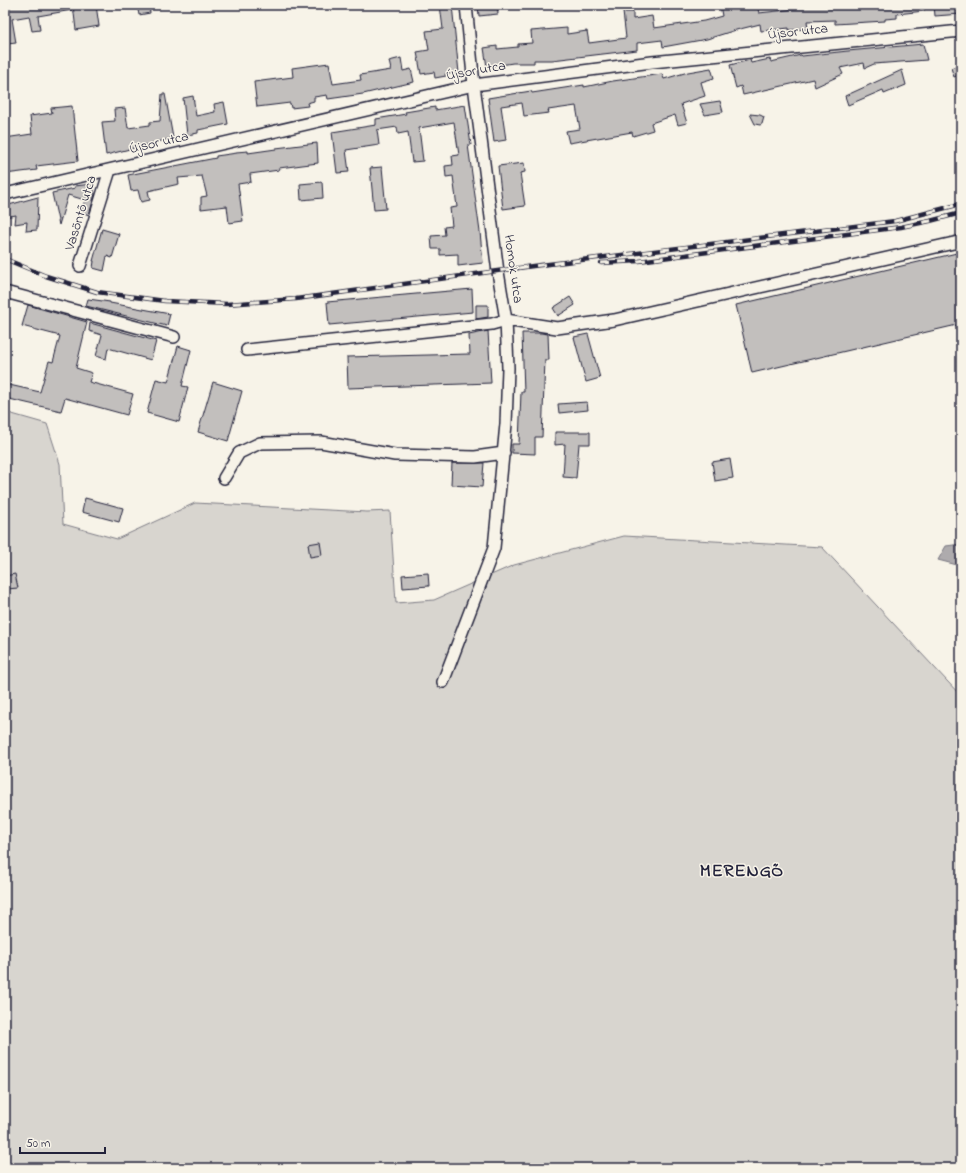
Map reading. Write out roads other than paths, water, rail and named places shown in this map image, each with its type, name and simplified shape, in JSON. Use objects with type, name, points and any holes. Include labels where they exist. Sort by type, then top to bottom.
[{"type":"street","name":"Homok utca","points":[[443,682],[494,548],[504,453],[508,368],[506,320],[498,272],[474,85],[466,5]]},
{"type":"street","name":"Újsor utca","points":[[5,194],[474,85],[652,62],[961,31]]},
{"type":"street","name":"Vasöntő utca","points":[[80,266],[110,170]]},
{"type":"street","points":[[247,350],[492,324],[506,320],[557,328],[614,320],[958,242]]},
{"type":"street","points":[[5,292],[174,337]]},
{"type":"street","points":[[224,478],[239,453],[260,443],[321,442],[394,455],[475,457],[504,453]]},
{"type":"railway","points":[[5,259],[46,276],[97,292],[165,301],[227,304],[296,299],[533,266],[895,221],[961,204]]},
{"type":"railway","points":[[601,263],[639,261],[901,227],[961,213]]},
{"type":"district","name":"MERENGŐ","points":[[742,872]]}]
